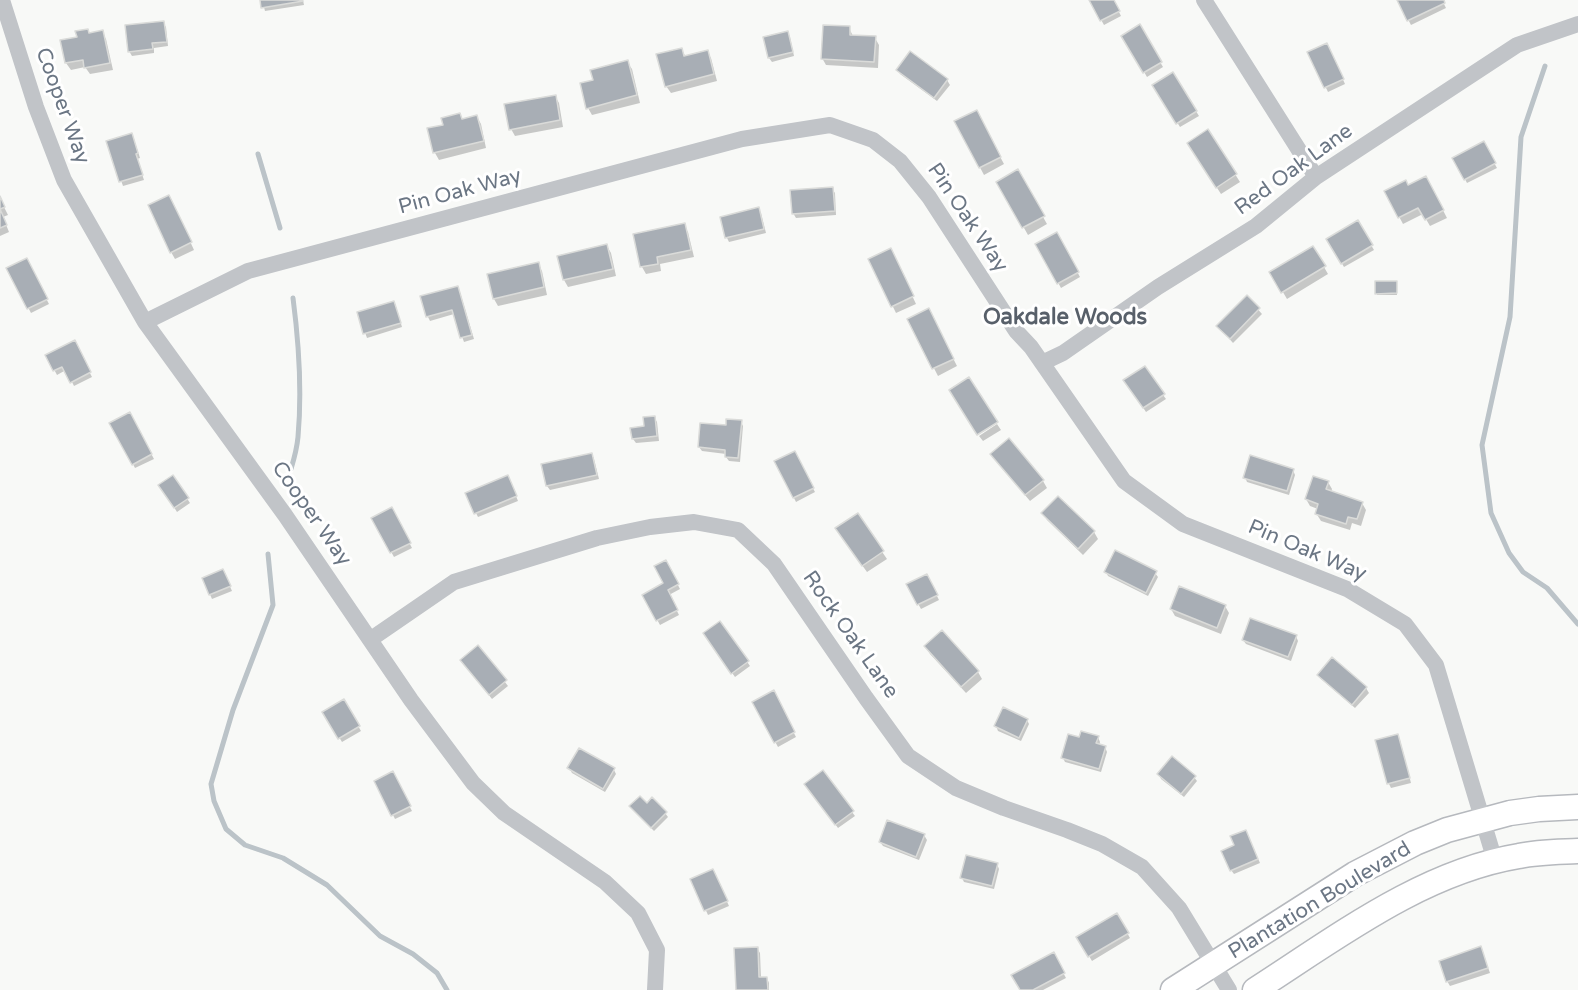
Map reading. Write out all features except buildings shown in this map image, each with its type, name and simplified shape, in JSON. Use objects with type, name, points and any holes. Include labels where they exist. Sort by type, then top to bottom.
[{"type":"street","name":"Cooper Way","points":[[2,0],[36,107],[64,180],[145,322],[254,471],[411,700],[473,783],[504,813],[605,882],[638,913],[657,950],[655,990]]},
{"type":"street","points":[[1204,0],[1316,177]]},
{"type":"street","name":"Red Oak Lane","points":[[1042,363],[1063,353],[1158,287],[1256,226],[1316,177],[1517,45],[1578,24]]},
{"type":"street","name":"Pin Oak Way","points":[[145,322],[248,272],[742,139],[830,124],[873,140],[900,161],[929,197],[1016,330],[1031,347],[1124,481],[1183,524],[1347,589],[1405,624],[1436,665],[1495,861]]},
{"type":"street","name":"Rock Oak Lane","points":[[371,639],[454,582],[597,538],[650,527],[694,522],[738,530],[774,564],[908,756],[956,788],[1102,844],[1142,867],[1179,908],[1229,990]]},
{"type":"street","name":"Plantation Boulevard","points":[[1173,990],[1355,874],[1415,843],[1483,819],[1520,812],[1578,807]]},
{"type":"street","name":"Plantation Boulevard","points":[[1255,990],[1377,912],[1434,883],[1495,861],[1543,852],[1578,851]]},
{"type":"waterway","points":[[1545,66],[1521,137],[1510,317],[1482,445],[1491,513],[1509,553],[1523,572],[1547,588],[1578,624]]},
{"type":"waterway","points":[[258,154],[280,228]]},
{"type":"waterway","points":[[291,469],[298,441],[300,403],[293,298]]},
{"type":"waterway","points":[[268,554],[273,605],[233,710],[211,784],[214,801],[226,829],[245,845],[283,858],[327,885],[380,936],[413,954],[437,973],[447,990]]},
{"type":"district","name":"Oakdale Woods","points":[[1065,318]]}]
